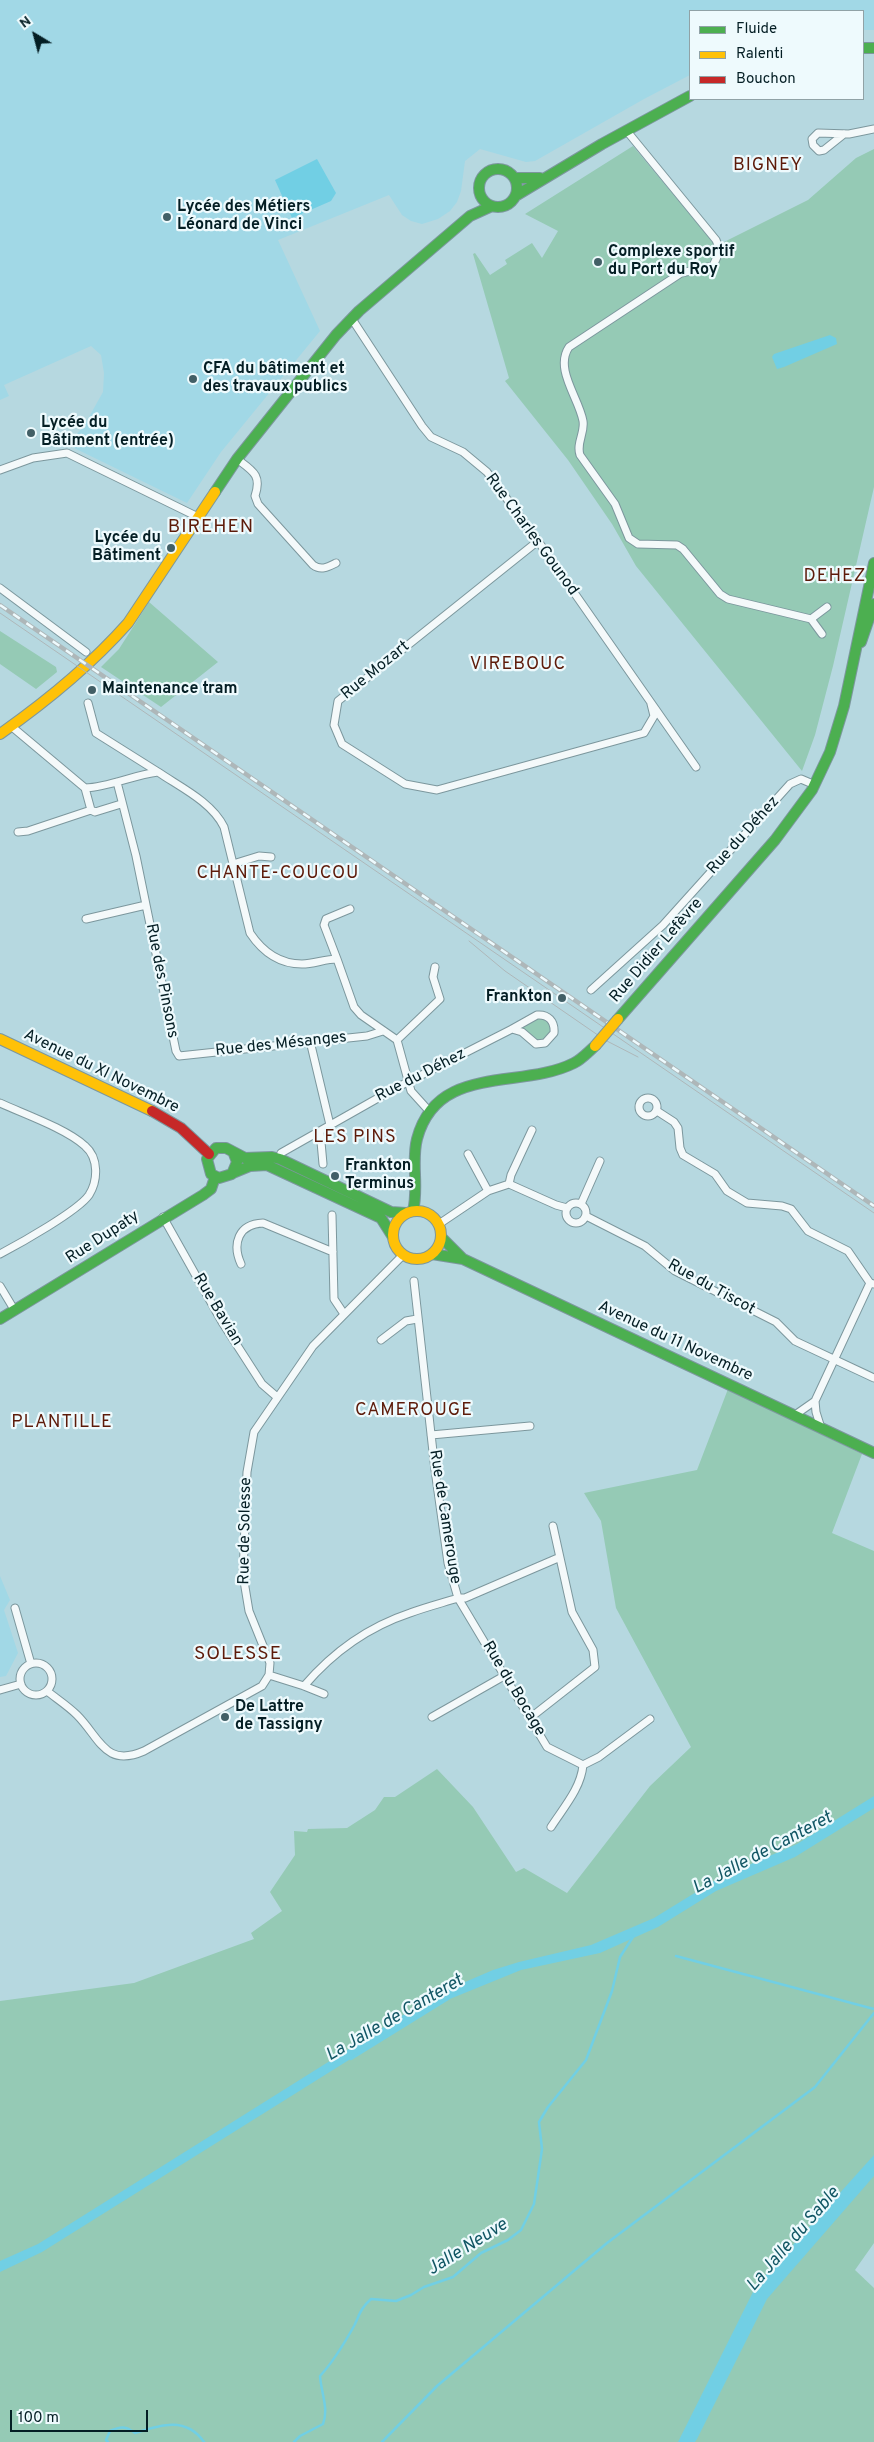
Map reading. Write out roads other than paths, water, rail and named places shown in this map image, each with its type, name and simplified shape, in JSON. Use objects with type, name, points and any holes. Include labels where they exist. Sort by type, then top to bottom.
[{"type":"main road","points":[[0,734],[71,680],[128,623],[237,459],[336,335],[352,319],[470,216],[492,206],[505,206],[540,178],[556,172],[626,130],[689,97]]},
{"type":"main road","points":[[470,216],[479,192],[481,179],[491,170],[504,170],[515,178],[517,195]]},
{"type":"main road","points":[[515,178],[540,178]]},
{"type":"main road","points":[[479,192],[482,198],[492,206]]},
{"type":"main road","name":"Rue Didier Lefèvre","points":[[857,652],[861,618],[874,563]]},
{"type":"main road","name":"Rue Didier Lefèvre","points":[[428,1213],[418,1181],[415,1153],[417,1138],[430,1112],[442,1099],[460,1088],[561,1068],[576,1062],[595,1046],[784,828],[815,785],[838,730],[857,652],[874,604]]},
{"type":"main road","name":"Avenue du XI Novembre","points":[[0,1040],[168,1119],[181,1128],[209,1154]]},
{"type":"main road","points":[[221,1148],[234,1154],[244,1158],[272,1157],[280,1159],[391,1212],[428,1213],[439,1224],[441,1237],[438,1248],[432,1254],[418,1259],[403,1255],[394,1244],[388,1226],[381,1218],[272,1167],[260,1164],[250,1166],[224,1178],[215,1177],[211,1174],[206,1164],[209,1154],[221,1148]]},
{"type":"main road","points":[[232,1174],[237,1162],[234,1154]]},
{"type":"main road","name":"Rue Dupaty","points":[[0,1319],[163,1217],[208,1192],[215,1177]]},
{"type":"main road","name":"Rue Didier Lefèvre","points":[[409,1212],[418,1181]]},
{"type":"main road","points":[[393,1237],[396,1222],[409,1212]]},
{"type":"main road","name":"Avenue du 11 Novembre","points":[[441,1237],[463,1259]]},
{"type":"main road","name":"Avenue du 11 Novembre","points":[[432,1254],[463,1259],[874,1452]]},
{"type":"street","points":[[844,134],[874,129]]},
{"type":"street","points":[[626,130],[716,240],[720,250],[712,266],[682,273],[568,347],[565,352],[564,367],[583,421],[583,431],[579,443],[580,455],[615,504],[629,538],[638,544],[677,545],[683,549],[720,594],[728,599],[811,619],[822,634]]},
{"type":"street","name":"Rue Charles Gounod","points":[[352,319],[422,426],[432,437],[463,452],[487,472],[538,541],[696,767]]},
{"type":"street","points":[[0,476],[3,469],[33,458],[67,452],[198,517]]},
{"type":"street","points":[[237,459],[250,469],[258,480],[259,486],[256,496],[258,504],[313,565],[317,568],[323,568],[336,563]]},
{"type":"street","name":"Rue Mozart","points":[[538,541],[338,702],[334,725],[342,744],[405,784],[436,790],[644,733],[654,716],[652,704]]},
{"type":"street","points":[[0,588],[86,652]]},
{"type":"street","points":[[811,619],[827,607]]},
{"type":"street","points":[[88,703],[96,733],[158,772],[210,808],[219,817],[250,933],[259,946],[286,962],[302,964],[337,959]]},
{"type":"street","points":[[11,726],[85,788],[90,810]]},
{"type":"street","points":[[85,788],[116,782],[140,774],[158,772]]},
{"type":"street","name":"Rue du Déhez","points":[[591,990],[663,925],[790,784],[800,779],[815,785]]},
{"type":"street","name":"Rue des Pinsons","points":[[116,782],[136,856],[176,1050],[179,1056]]},
{"type":"street","points":[[18,832],[28,831],[90,810],[95,812],[121,804]]},
{"type":"street","points":[[233,864],[259,856],[271,857]]},
{"type":"street","name":"Rue des Pinsons","points":[[86,919],[146,905]]},
{"type":"street","points":[[350,909],[326,919],[324,925],[354,1007],[361,1015],[397,1040],[411,1091],[420,1104],[430,1112]]},
{"type":"street","points":[[397,1040],[406,1034],[440,999],[433,977],[435,967]]},
{"type":"street","name":"Rue du Déhez","points":[[281,1153],[532,1017],[542,1015],[550,1019],[555,1028],[553,1037],[541,1044],[532,1042],[522,1032],[512,1029]]},
{"type":"street","name":"Rue des Mésanges","points":[[179,1056],[367,1036],[383,1031]]},
{"type":"street","points":[[310,1041],[330,1125]]},
{"type":"street","points":[[0,1104],[74,1138],[86,1146],[93,1156],[96,1167],[95,1180],[88,1196],[78,1205],[22,1243],[0,1254]]},
{"type":"street","points":[[657,1111],[674,1122],[678,1128],[680,1148],[684,1155],[715,1174],[727,1191],[747,1203],[782,1206],[791,1209],[808,1231],[848,1250],[872,1284],[815,1401],[816,1412],[822,1428]]},
{"type":"street","points":[[439,1224],[488,1191],[509,1184],[510,1175],[532,1130]]},
{"type":"street","points":[[320,1131],[323,1164]]},
{"type":"street","points":[[468,1154],[488,1191]]},
{"type":"street","points":[[581,1204],[600,1161]]},
{"type":"street","name":"Rue du Tiscot","points":[[509,1184],[556,1205],[568,1208],[566,1215],[570,1221],[581,1222],[586,1216],[645,1246],[675,1271],[776,1322],[795,1341],[874,1378]]},
{"type":"street","points":[[568,1208],[573,1203],[581,1204],[586,1209],[586,1216]]},
{"type":"street","points":[[332,1215],[334,1299],[336,1305],[344,1314]]},
{"type":"street","name":"Rue Bavian","points":[[163,1217],[227,1330],[262,1384],[277,1396]]},
{"type":"street","points":[[241,1264],[235,1251],[237,1242],[246,1228],[255,1223],[263,1223],[333,1252]]},
{"type":"street","name":"Rue de Solesse","points":[[269,1676],[270,1663],[254,1625],[245,1596],[243,1549],[250,1447],[260,1420],[313,1346],[403,1255]]},
{"type":"street","name":"Rue de Camerouge","points":[[304,1686],[320,1668],[362,1634],[409,1613],[458,1598],[448,1563],[431,1435],[421,1329],[417,1319],[414,1281]]},
{"type":"street","points":[[0,1286],[15,1311]]},
{"type":"street","points":[[381,1340],[406,1321],[417,1319]]},
{"type":"street","points":[[795,1415],[815,1401]]},
{"type":"street","name":"Rue de Camerouge","points":[[431,1435],[530,1426]]},
{"type":"street","points":[[530,1718],[595,1667],[593,1650],[572,1612],[558,1558],[553,1526]]},
{"type":"street","points":[[458,1598],[465,1598],[558,1558]]},
{"type":"street","name":"Rue du Bocage","points":[[458,1598],[547,1747],[583,1764]]},
{"type":"street","points":[[15,1608],[30,1664]]},
{"type":"street","points":[[30,1664],[44,1665],[51,1672],[52,1682],[47,1691],[32,1694],[21,1684],[23,1670],[30,1664]]},
{"type":"street","points":[[47,1691],[78,1716],[106,1751],[116,1756],[127,1757],[144,1752],[257,1691],[269,1676],[324,1694]]},
{"type":"street","points":[[432,1717],[504,1676]]},
{"type":"street","points":[[0,1690],[21,1684]]},
{"type":"street","points":[[551,1827],[573,1795],[582,1775],[583,1764],[600,1757],[650,1719]]},
{"type":"waterway","name":"Jalle Neuve","points":[[294,2442],[300,2436],[323,2424],[325,2406],[320,2376],[338,2352],[362,2309],[371,2299],[396,2301],[424,2287],[453,2277],[481,2253],[508,2240],[521,2230],[534,2204],[542,2149],[539,2122],[548,2107],[586,2060],[612,1991],[620,1957],[633,1937]]},
{"type":"waterway","points":[[676,1956],[874,2009]]},
{"type":"waterway","name":"La Jalle de Canteret","points":[[351,2059],[448,1999]]},
{"type":"waterway","points":[[382,2442],[437,2386],[607,2243],[815,2087],[874,2013]]},
{"type":"waterway","points":[[108,2442],[106,2440],[110,2431],[117,2428],[123,2427],[135,2433],[163,2425],[189,2428],[204,2442]]},
{"type":"tram line","points":[[0,613],[874,1213]]},
{"type":"tram line","points":[[469,941],[505,971],[605,1040],[638,1057]]},
{"type":"railway","points":[[0,605],[874,1206]]},
{"type":"place","name":"Lycée des Métiers Léonard de Vinci","points":[[167,217]]},
{"type":"place","name":"Complexe sportif du Port du Roy","points":[[598,262]]},
{"type":"place","name":"CFA du bâtiment et des travaux publics","points":[[193,379]]},
{"type":"place","name":"Lycée du Bâtiment (entrée)","points":[[31,433]]},
{"type":"place","name":"Lycée du Bâtiment","points":[[171,548]]},
{"type":"place","name":"Maintenance tram","points":[[92,690]]},
{"type":"place","name":"Frankton","points":[[562,998]]},
{"type":"place","name":"Frankton Terminus","points":[[335,1176]]},
{"type":"place","name":"De Lattre de Tassigny","points":[[225,1717]]},
{"type":"district","name":"BIGNEY","points":[[768,166]]},
{"type":"district","name":"BIREHEN","points":[[211,528]]},
{"type":"district","name":"DEHEZ","points":[[835,577]]},
{"type":"district","name":"VIREBOUC","points":[[518,665]]},
{"type":"district","name":"CHANTE-COUCOU","points":[[278,874]]},
{"type":"district","name":"LES PINS","points":[[355,1138]]},
{"type":"district","name":"CAMEROUGE","points":[[414,1411]]},
{"type":"district","name":"PLANTILLE","points":[[62,1423]]},
{"type":"district","name":"SOLESSE","points":[[238,1655]]},
{"type":"water label","name":"La Jalle du Sable","points":[[794,2240]]}]
